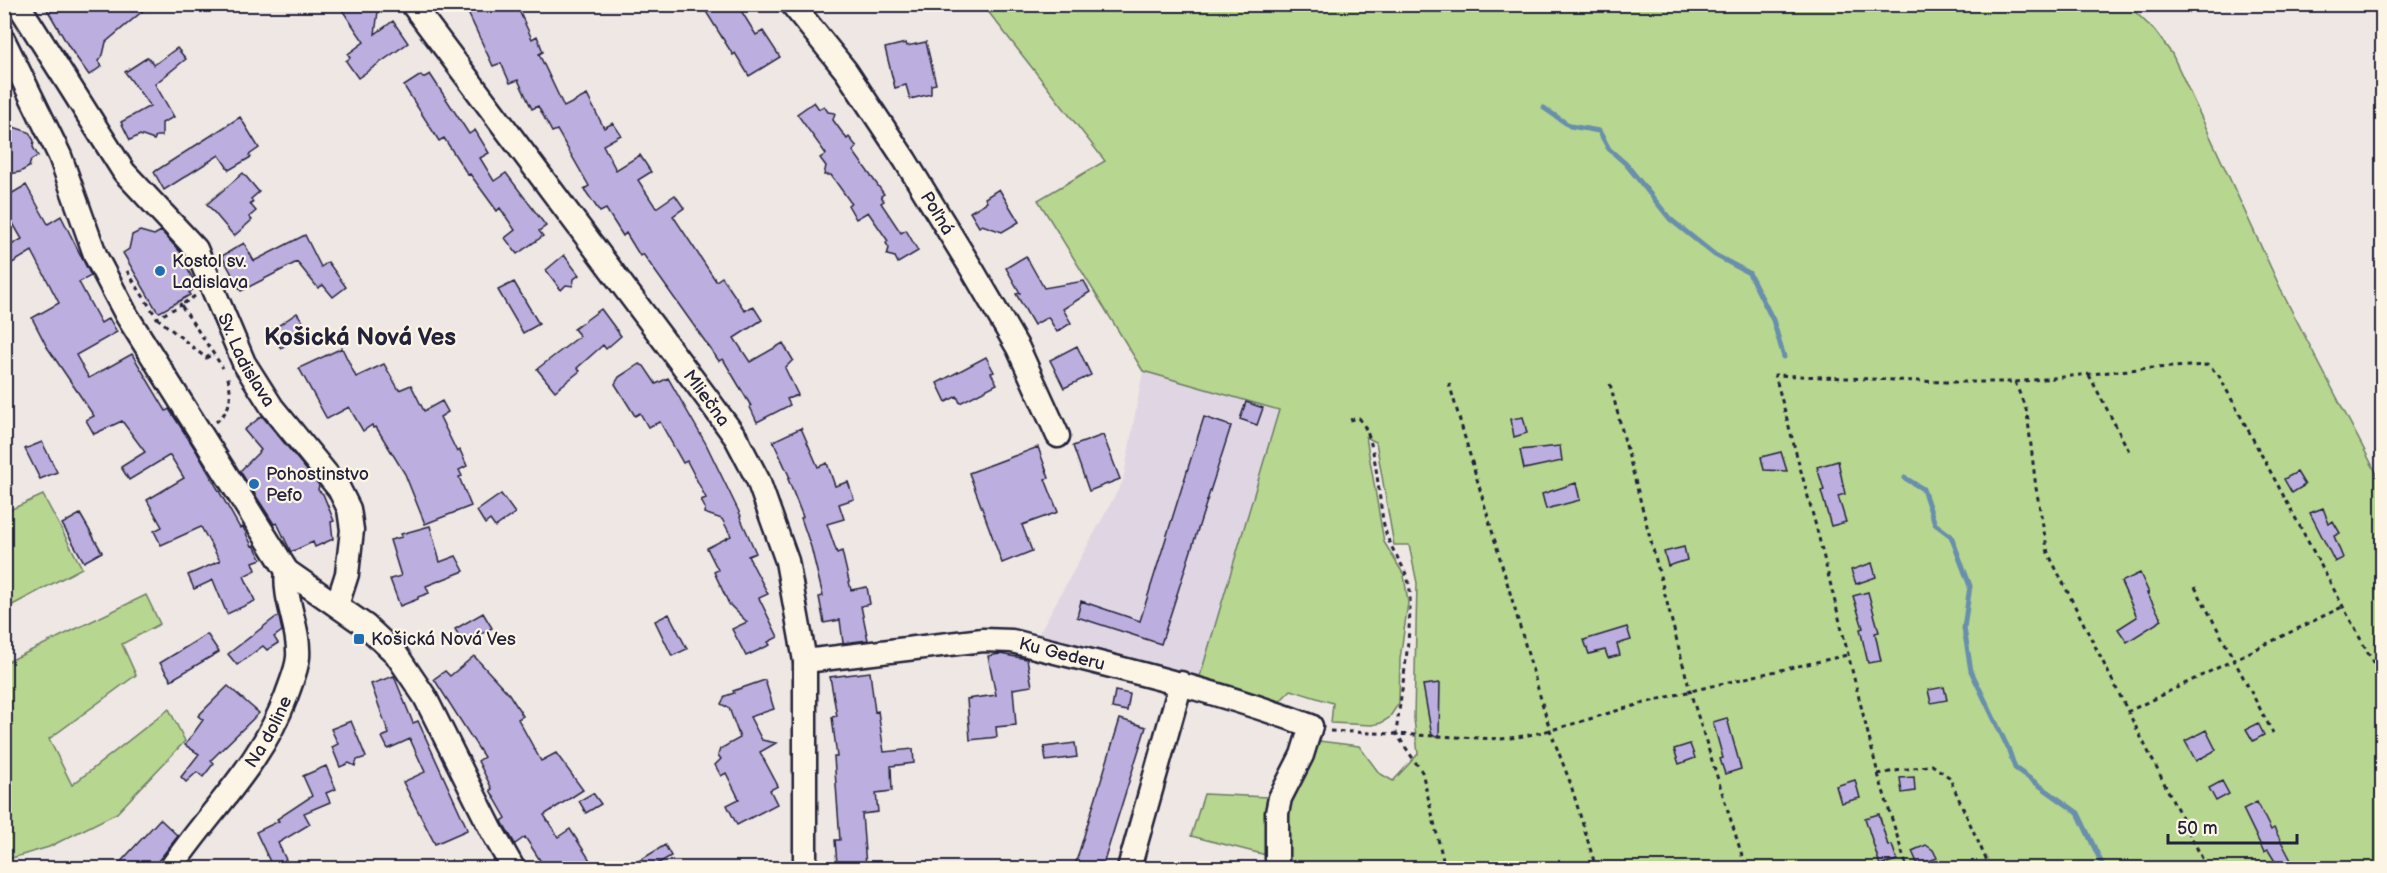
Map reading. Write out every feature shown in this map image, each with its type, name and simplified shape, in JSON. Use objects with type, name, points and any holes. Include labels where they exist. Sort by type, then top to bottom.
[{"type":"street","name":"Sv. Ladislava","points":[[18,4],[124,172],[196,249],[235,368],[272,407],[339,489],[349,509],[352,530],[347,574],[337,605]]},
{"type":"street","name":"Mliečna","points":[[412,4],[736,438],[758,480],[787,561],[805,661],[805,868]]},
{"type":"street","name":"Poľná","points":[[792,4],[846,71],[905,160],[1018,348],[1058,436]]},
{"type":"street","points":[[4,41],[60,156],[96,257],[127,316],[287,571],[366,626],[396,654],[425,697],[513,868]]},
{"type":"street","name":"Na doline","points":[[171,868],[200,827],[259,753],[277,720],[298,658],[295,621],[285,585],[287,571]]},
{"type":"street","name":"Ku Gederu","points":[[805,661],[983,640],[1002,641],[1181,683],[1257,705],[1311,726]]},
{"type":"street","points":[[1129,868],[1181,683]]},
{"type":"street","points":[[1277,868],[1277,813],[1280,798],[1302,755],[1311,726]]},
{"type":"street","points":[[492,831],[485,847],[497,868]]},
{"type":"path","points":[[126,268],[157,318],[206,358],[213,353]]},
{"type":"path","points":[[178,301],[213,353],[235,368],[230,404],[218,421]]},
{"type":"path","points":[[157,318],[181,305]]},
{"type":"path","points":[[1907,868],[1878,774],[1817,530],[1775,375],[1943,382],[2014,382],[2207,365],[2218,374],[2382,679]]},
{"type":"path","points":[[2089,375],[2130,453]]},
{"type":"path","points":[[2014,382],[2027,412],[2036,488],[2048,553],[2207,868]]},
{"type":"path","points":[[1449,383],[1551,730],[1570,782],[1596,868]]},
{"type":"path","points":[[1610,384],[1690,691],[1746,868]]},
{"type":"path","points":[[1350,420],[1359,418],[1364,423],[1370,442],[1385,532],[1392,550],[1401,561],[1410,590],[1404,671],[1396,734],[1422,772],[1445,868]]},
{"type":"path","points":[[2195,587],[2273,733]]},
{"type":"path","points":[[2127,712],[2344,606]]},
{"type":"path","points":[[1311,726],[1330,731],[1500,739],[1551,730],[1690,691],[1847,655]]},
{"type":"path","points":[[1878,774],[1932,765],[1949,777],[1989,868]]},
{"type":"shaded area","points":[[1143,371],[1280,410],[1197,687],[1032,646],[1123,481]]},
{"type":"green space","points":[[983,5],[2128,5],[2155,31],[2172,54],[2284,296],[2382,484],[2382,868],[1283,868],[1282,816],[1310,747],[1319,741],[1359,746],[1379,773],[1393,781],[1418,754],[1414,719],[1417,583],[1409,545],[1394,545],[1376,442],[1366,437],[1384,542],[1404,575],[1408,603],[1400,659],[1399,703],[1389,718],[1372,725],[1331,723],[1333,703],[1291,690],[1279,702],[1198,683],[1279,410],[1143,371],[1038,200],[1105,161]]},
{"type":"green space","points":[[43,495],[82,568],[5,609],[5,512]]},
{"type":"green space","points":[[146,595],[160,624],[122,644],[136,675],[49,739],[72,785],[169,709],[185,741],[117,813],[49,847],[5,860],[5,663]]},
{"type":"green space","points":[[1204,794],[1267,797],[1266,855],[1191,836]]},
{"type":"building","points":[[44,4],[151,4],[106,42],[103,55],[98,61],[102,66],[89,75],[69,47]]},
{"type":"building","points":[[338,4],[379,4],[375,34],[393,21],[408,43],[358,78],[346,61],[350,58],[348,54],[364,42]]},
{"type":"building","points":[[464,4],[516,4],[532,39],[537,36],[543,52],[539,54],[564,107],[587,95],[604,128],[613,123],[621,135],[603,145],[616,170],[640,155],[651,172],[638,180],[656,208],[675,195],[684,208],[673,216],[716,281],[722,277],[745,311],[753,306],[762,320],[734,338],[750,362],[783,343],[793,360],[785,368],[798,395],[787,399],[790,405],[757,422],[751,406],[723,359],[719,361],[643,254],[640,256],[626,233],[623,236],[606,209],[600,212],[584,189],[589,186],[557,130],[552,132],[538,106],[532,109],[518,80],[510,83],[501,63],[493,66]]},
{"type":"building","points":[[713,4],[737,4],[756,35],[763,31],[780,57],[749,76],[705,10]]},
{"type":"building","points":[[926,42],[936,84],[931,85],[931,94],[910,99],[906,85],[895,88],[885,48],[906,43],[907,46]]},
{"type":"building","points":[[177,48],[186,59],[155,84],[174,117],[162,123],[162,136],[156,136],[154,140],[140,135],[130,140],[121,122],[150,106],[125,72],[148,57],[154,65]]},
{"type":"building","points":[[430,74],[469,134],[475,130],[489,153],[480,158],[494,181],[506,173],[546,226],[539,231],[543,236],[517,254],[505,238],[515,230],[500,208],[497,211],[470,174],[468,175],[444,138],[439,141],[404,86],[421,75],[423,78]]},
{"type":"building","points":[[814,102],[819,109],[824,106],[828,112],[835,113],[833,120],[847,139],[849,137],[857,147],[853,151],[884,194],[881,196],[884,201],[881,203],[901,233],[906,230],[918,251],[898,263],[895,257],[887,255],[889,248],[886,243],[888,241],[868,212],[856,219],[848,205],[851,203],[831,175],[824,175],[826,166],[820,158],[826,154],[797,114]]},
{"type":"building","points":[[240,117],[259,148],[249,155],[251,157],[229,170],[219,155],[164,190],[154,172]]},
{"type":"building","points":[[4,124],[29,132],[38,156],[31,160],[29,167],[20,172],[4,175]]},
{"type":"building","points":[[243,173],[259,192],[251,199],[253,202],[250,204],[256,211],[249,217],[252,220],[234,236],[207,204]]},
{"type":"building","points":[[26,185],[48,224],[61,216],[91,276],[79,282],[101,323],[109,318],[117,332],[76,355],[89,378],[132,354],[166,411],[169,409],[195,449],[240,528],[243,527],[261,559],[253,562],[256,570],[244,576],[255,601],[227,614],[213,580],[194,589],[188,575],[220,561],[201,527],[161,545],[154,531],[162,527],[147,500],[184,478],[170,455],[129,480],[121,467],[145,452],[122,421],[94,434],[86,420],[94,416],[47,347],[32,318],[59,303],[32,251],[9,265],[4,257],[4,249],[22,239],[4,208],[4,198]]},
{"type":"building","points":[[999,189],[1019,222],[1002,232],[982,225],[979,227],[970,212],[987,202],[985,198]]},
{"type":"building","name":"Kostol sv. Ladislava","points":[[140,231],[154,235],[161,231],[184,256],[188,270],[197,286],[189,293],[190,295],[160,312],[157,311],[123,253],[129,249],[132,235]]},
{"type":"building","points":[[305,235],[321,267],[328,262],[346,287],[333,297],[323,285],[318,288],[297,262],[241,291],[222,256],[244,243],[254,261]]},
{"type":"building","points":[[564,255],[579,275],[574,279],[573,286],[566,285],[561,290],[546,270]]},
{"type":"building","points":[[1026,256],[1044,288],[1084,281],[1090,292],[1063,309],[1071,323],[1057,332],[1048,317],[1034,325],[1016,294],[1020,293],[1006,268]]},
{"type":"building","points":[[514,282],[539,324],[523,333],[498,290]]},
{"type":"building","points":[[601,309],[621,336],[606,349],[603,345],[577,368],[580,371],[555,391],[537,369],[580,336],[574,329]]},
{"type":"building","points":[[297,313],[311,333],[300,341],[297,337],[281,348],[269,332]]},
{"type":"building","points":[[1077,346],[1091,375],[1064,388],[1050,360]]},
{"type":"building","points":[[342,348],[356,377],[384,364],[399,390],[411,385],[424,411],[442,401],[448,412],[440,417],[457,452],[460,450],[467,466],[459,470],[462,476],[459,477],[471,506],[425,524],[405,474],[376,427],[373,428],[372,425],[363,431],[349,407],[327,419],[299,368]]},
{"type":"building","points":[[986,357],[997,384],[960,403],[957,396],[946,402],[937,383]]},
{"type":"building","points":[[639,364],[644,366],[656,384],[668,378],[706,444],[756,553],[748,556],[768,594],[759,598],[778,637],[768,642],[770,645],[746,656],[732,629],[747,622],[729,604],[714,572],[718,570],[707,548],[731,536],[722,519],[704,513],[705,508],[701,500],[706,498],[687,461],[683,463],[660,422],[648,427],[640,413],[635,416],[615,384],[619,377]]},
{"type":"building","points":[[1246,402],[1263,408],[1257,425],[1240,419]]},
{"type":"building","points":[[262,416],[319,485],[318,490],[323,494],[334,521],[331,522],[333,539],[315,547],[313,542],[291,552],[277,523],[274,524],[240,471],[261,450],[244,430]]},
{"type":"building","points":[[1204,417],[1231,426],[1161,644],[1077,617],[1081,601],[1140,621]]},
{"type":"building","points":[[1523,417],[1527,433],[1514,437],[1511,419]]},
{"type":"building","points":[[801,428],[818,467],[827,463],[835,486],[848,482],[854,499],[839,504],[844,519],[827,524],[837,553],[842,551],[851,590],[867,587],[870,604],[861,606],[868,640],[843,643],[840,620],[824,623],[819,597],[823,596],[801,518],[803,517],[788,479],[790,478],[773,441]]},
{"type":"building","points":[[1103,435],[1120,479],[1089,491],[1073,446]]},
{"type":"building","points":[[42,442],[57,472],[40,479],[25,449]]},
{"type":"building","points":[[1560,446],[1562,461],[1524,469],[1520,450]]},
{"type":"building","points":[[1038,447],[1049,478],[1045,479],[1058,512],[1022,525],[1032,551],[1002,563],[969,473]]},
{"type":"building","points":[[1781,452],[1787,471],[1764,470],[1761,457]]},
{"type":"building","points":[[1838,461],[1845,494],[1838,496],[1846,522],[1831,526],[1817,467]]},
{"type":"building","points":[[2297,472],[2305,485],[2292,493],[2284,479]]},
{"type":"building","points":[[1576,483],[1580,500],[1546,509],[1542,494]]},
{"type":"building","points":[[501,494],[515,513],[495,527],[490,520],[485,524],[477,511]]},
{"type":"building","points":[[2323,508],[2329,524],[2333,521],[2340,533],[2334,536],[2343,558],[2335,562],[2310,513]]},
{"type":"building","points":[[80,514],[102,552],[84,562],[62,524]]},
{"type":"building","points":[[430,526],[440,562],[456,556],[464,571],[426,586],[429,593],[400,606],[390,579],[401,576],[390,540],[402,537],[401,534]]},
{"type":"building","points":[[1684,547],[1687,560],[1668,566],[1664,552]]},
{"type":"building","points":[[1872,563],[1876,577],[1856,584],[1851,570]]},
{"type":"building","points":[[2140,573],[2149,593],[2147,593],[2162,620],[2127,642],[2118,629],[2137,617],[2121,582]]},
{"type":"building","points":[[1868,592],[1879,632],[1875,633],[1881,661],[1868,663],[1860,629],[1863,628],[1853,596]]},
{"type":"building","points":[[483,613],[492,628],[464,644],[455,629]]},
{"type":"building","points":[[669,614],[687,649],[672,656],[655,621]]},
{"type":"building","points":[[279,617],[282,631],[274,637],[278,643],[267,650],[263,646],[237,665],[228,654]]},
{"type":"building","points":[[1627,627],[1631,640],[1617,644],[1620,655],[1608,658],[1605,650],[1589,654],[1584,640]]},
{"type":"building","points":[[207,634],[219,652],[171,680],[160,663]]},
{"type":"building","points":[[1000,654],[1027,659],[1032,686],[1013,689],[1016,725],[996,727],[997,737],[970,740],[967,699],[996,695],[988,656]]},
{"type":"building","points":[[474,656],[509,694],[523,716],[518,719],[541,761],[556,753],[583,790],[544,815],[558,837],[570,829],[595,868],[545,868],[525,837],[515,844],[504,825],[502,821],[506,818],[490,790],[492,789],[478,761],[484,757],[434,679],[445,671],[450,676]]},
{"type":"building","points":[[870,672],[875,712],[878,711],[884,752],[913,749],[914,763],[891,766],[892,791],[876,793],[878,812],[862,814],[866,866],[850,867],[849,863],[837,864],[835,840],[840,840],[834,757],[837,757],[832,717],[837,716],[830,677]]},
{"type":"building","points":[[394,676],[413,723],[418,721],[467,830],[435,844],[403,782],[425,772],[410,739],[388,749],[382,737],[389,734],[371,684]]},
{"type":"building","points":[[765,680],[774,709],[750,717],[762,740],[776,743],[760,752],[778,786],[770,790],[777,804],[737,825],[727,805],[739,799],[726,773],[721,776],[715,765],[721,759],[718,755],[720,749],[740,738],[729,708],[721,704],[725,696],[734,693],[733,691]]},
{"type":"building","points":[[1440,683],[1439,736],[1432,736],[1423,685]]},
{"type":"building","points":[[228,686],[259,713],[211,760],[214,763],[203,777],[197,772],[186,782],[181,777],[199,754],[185,745],[203,720],[198,716]]},
{"type":"building","points":[[1944,687],[1947,700],[1931,703],[1928,690]]},
{"type":"building","points":[[1115,691],[1130,694],[1127,711],[1112,708]]},
{"type":"building","points":[[1727,718],[1741,769],[1725,774],[1713,722]]},
{"type":"building","points":[[1120,719],[1146,727],[1102,868],[1083,868],[1075,865]]},
{"type":"building","points":[[351,721],[366,757],[357,760],[355,766],[349,763],[340,767],[332,747],[338,744],[331,729]]},
{"type":"building","points":[[2258,723],[2264,735],[2253,741],[2246,729]]},
{"type":"building","points":[[2206,730],[2216,750],[2196,761],[2185,741]]},
{"type":"building","points":[[1075,743],[1077,757],[1046,761],[1044,747]]},
{"type":"building","points":[[1690,744],[1695,758],[1679,764],[1674,749]]},
{"type":"building","points":[[326,766],[336,789],[326,793],[330,802],[304,813],[310,824],[278,843],[290,868],[273,868],[256,832],[279,821],[277,819],[312,796],[303,776]]},
{"type":"building","points":[[1914,777],[1915,791],[1902,793],[1900,778]]},
{"type":"building","points":[[1855,780],[1860,798],[1841,803],[1836,786]]},
{"type":"building","points":[[2222,781],[2229,794],[2216,801],[2209,788]]},
{"type":"building","points":[[593,793],[601,804],[586,813],[579,801]]},
{"type":"building","points":[[2257,802],[2271,830],[2274,828],[2295,868],[2279,868],[2268,850],[2264,852],[2243,809]]},
{"type":"building","points":[[1879,814],[1888,846],[1892,845],[1897,860],[1880,865],[1865,818]]},
{"type":"building","points":[[160,819],[178,836],[152,868],[115,868]]},
{"type":"building","points":[[665,845],[671,856],[650,868],[627,868]]},
{"type":"building","points":[[1926,845],[1933,850],[1937,858],[1918,865],[1912,851]]},
{"type":"waterway","points":[[1544,108],[1570,126],[1599,131],[1609,149],[1626,164],[1670,219],[1715,255],[1749,273],[1773,320],[1784,357]]},
{"type":"waterway","points":[[1905,478],[1923,489],[1935,524],[1951,536],[1970,586],[1964,628],[1971,671],[2008,748],[2015,768],[2078,813],[2104,868]]},
{"type":"place","name":"Kostol sv. Ladislava","points":[[160,271]]},
{"type":"place","name":"Pohostinstvo Pefo","points":[[254,484]]},
{"type":"place","name":"Košická Nová Ves","points":[[359,639]]},
{"type":"district","name":"Košická Nová Ves","points":[[360,337]]}]
